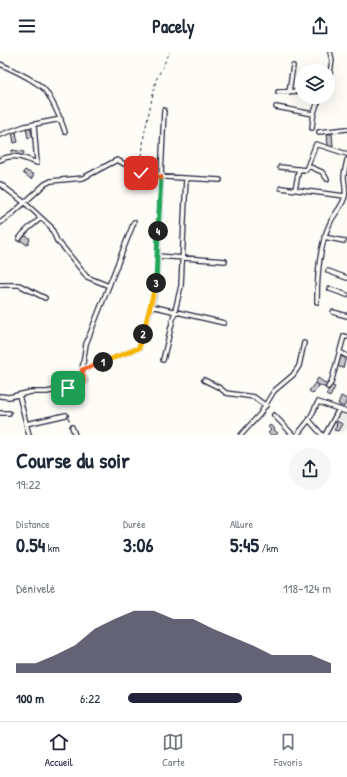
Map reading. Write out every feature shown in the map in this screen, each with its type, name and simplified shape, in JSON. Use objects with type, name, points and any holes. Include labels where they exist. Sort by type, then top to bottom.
[{"type":"street","points":[[330,52],[331,64]]},
{"type":"street","points":[[0,64],[25,76],[44,89],[61,119],[65,132]]},
{"type":"street","points":[[289,92],[293,66]]},
{"type":"street","points":[[278,92],[295,92]]},
{"type":"street","points":[[312,128],[313,114],[316,104]]},
{"type":"street","points":[[276,107],[313,114]]},
{"type":"street","points":[[82,370],[139,348],[156,288],[164,110]]},
{"type":"street","points":[[0,135],[61,119]]},
{"type":"street","points":[[0,160],[8,156],[12,156],[37,163],[34,125]]},
{"type":"street","points":[[319,132],[347,129]]},
{"type":"street","points":[[280,167],[306,170],[316,144],[347,154]]},
{"type":"street","points":[[0,223],[45,184],[52,181],[83,178],[117,160],[147,176],[220,180]]},
{"type":"street","points":[[317,302],[317,283],[324,237],[330,222],[343,202],[345,196],[346,186],[344,177],[347,160]]},
{"type":"street","points":[[308,166],[322,172],[327,179]]},
{"type":"street","points":[[295,190],[299,169]]},
{"type":"street","points":[[163,360],[182,286],[186,178]]},
{"type":"street","points":[[0,184],[51,227],[57,241],[64,247],[87,278],[109,286]]},
{"type":"street","points":[[281,188],[345,196]]},
{"type":"street","points":[[19,239],[24,232],[41,218]]},
{"type":"street","points":[[0,396],[9,397],[31,392],[47,392],[80,387],[83,385],[85,381],[82,370],[86,344],[134,222]]},
{"type":"street","points":[[324,237],[344,241]]},
{"type":"street","points":[[157,256],[225,261]]},
{"type":"street","points":[[328,271],[347,278]]},
{"type":"street","points":[[0,285],[19,285],[45,298]]},
{"type":"street","points":[[330,289],[347,295]]},
{"type":"street","points":[[150,306],[224,323]]},
{"type":"street","points":[[333,312],[347,316]]},
{"type":"street","points":[[328,387],[331,383],[344,336],[347,337]]},
{"type":"street","points":[[241,435],[266,406],[274,391],[294,375],[299,366],[304,342]]},
{"type":"street","points":[[340,352],[347,356]]},
{"type":"street","points":[[204,380],[220,388],[226,393],[254,397],[266,406]]},
{"type":"street","points":[[19,395],[29,435]]},
{"type":"street","points":[[297,435],[309,420],[318,402],[347,412]]},
{"type":"street","points":[[309,420],[324,435],[339,409]]},
{"type":"street","points":[[0,413],[9,413]]},
{"type":"street","points":[[26,424],[66,415]]},
{"type":"street","points":[[274,415],[293,435]]},
{"type":"street","points":[[72,427],[75,435]]},
{"type":"path","points":[[141,173],[144,135],[156,80],[170,52]]},
{"type":"path","points":[[66,415],[72,427]]},
{"type":"shaded area","points":[[339,409],[347,412],[347,429],[342,433],[329,429]]},
{"type":"building","points":[[30,127],[33,137],[28,138],[26,128]]},
{"type":"building","points":[[12,132],[16,132],[18,142],[14,143]]},
{"type":"building","points":[[327,134],[332,134],[333,146],[328,147]]},
{"type":"building","points":[[12,150],[24,152],[23,157],[12,155]]},
{"type":"building","points":[[25,170],[34,175],[31,179],[23,173]]},
{"type":"building","points":[[23,235],[30,238],[27,245],[20,240]]},
{"type":"building","points":[[340,356],[346,358],[343,368],[337,366]]},
{"type":"building","points":[[318,378],[328,385],[326,388],[315,383]]},
{"type":"building","points":[[315,383],[319,386],[313,394],[309,391]]},
{"type":"building","points":[[331,385],[335,387],[330,397],[326,395]]},
{"type":"building","points":[[341,396],[347,399],[344,407],[338,404]]},
{"type":"building","points":[[335,420],[342,424],[338,431],[334,430],[337,426],[337,423],[334,422]]},
{"type":"building","points":[[270,425],[278,433],[276,435],[271,435],[268,433],[271,430],[268,427]]},
{"type":"route","points":[[68,388],[80,387],[83,385],[85,381],[82,370],[139,348],[156,288],[161,177],[147,176],[141,173]]}]
